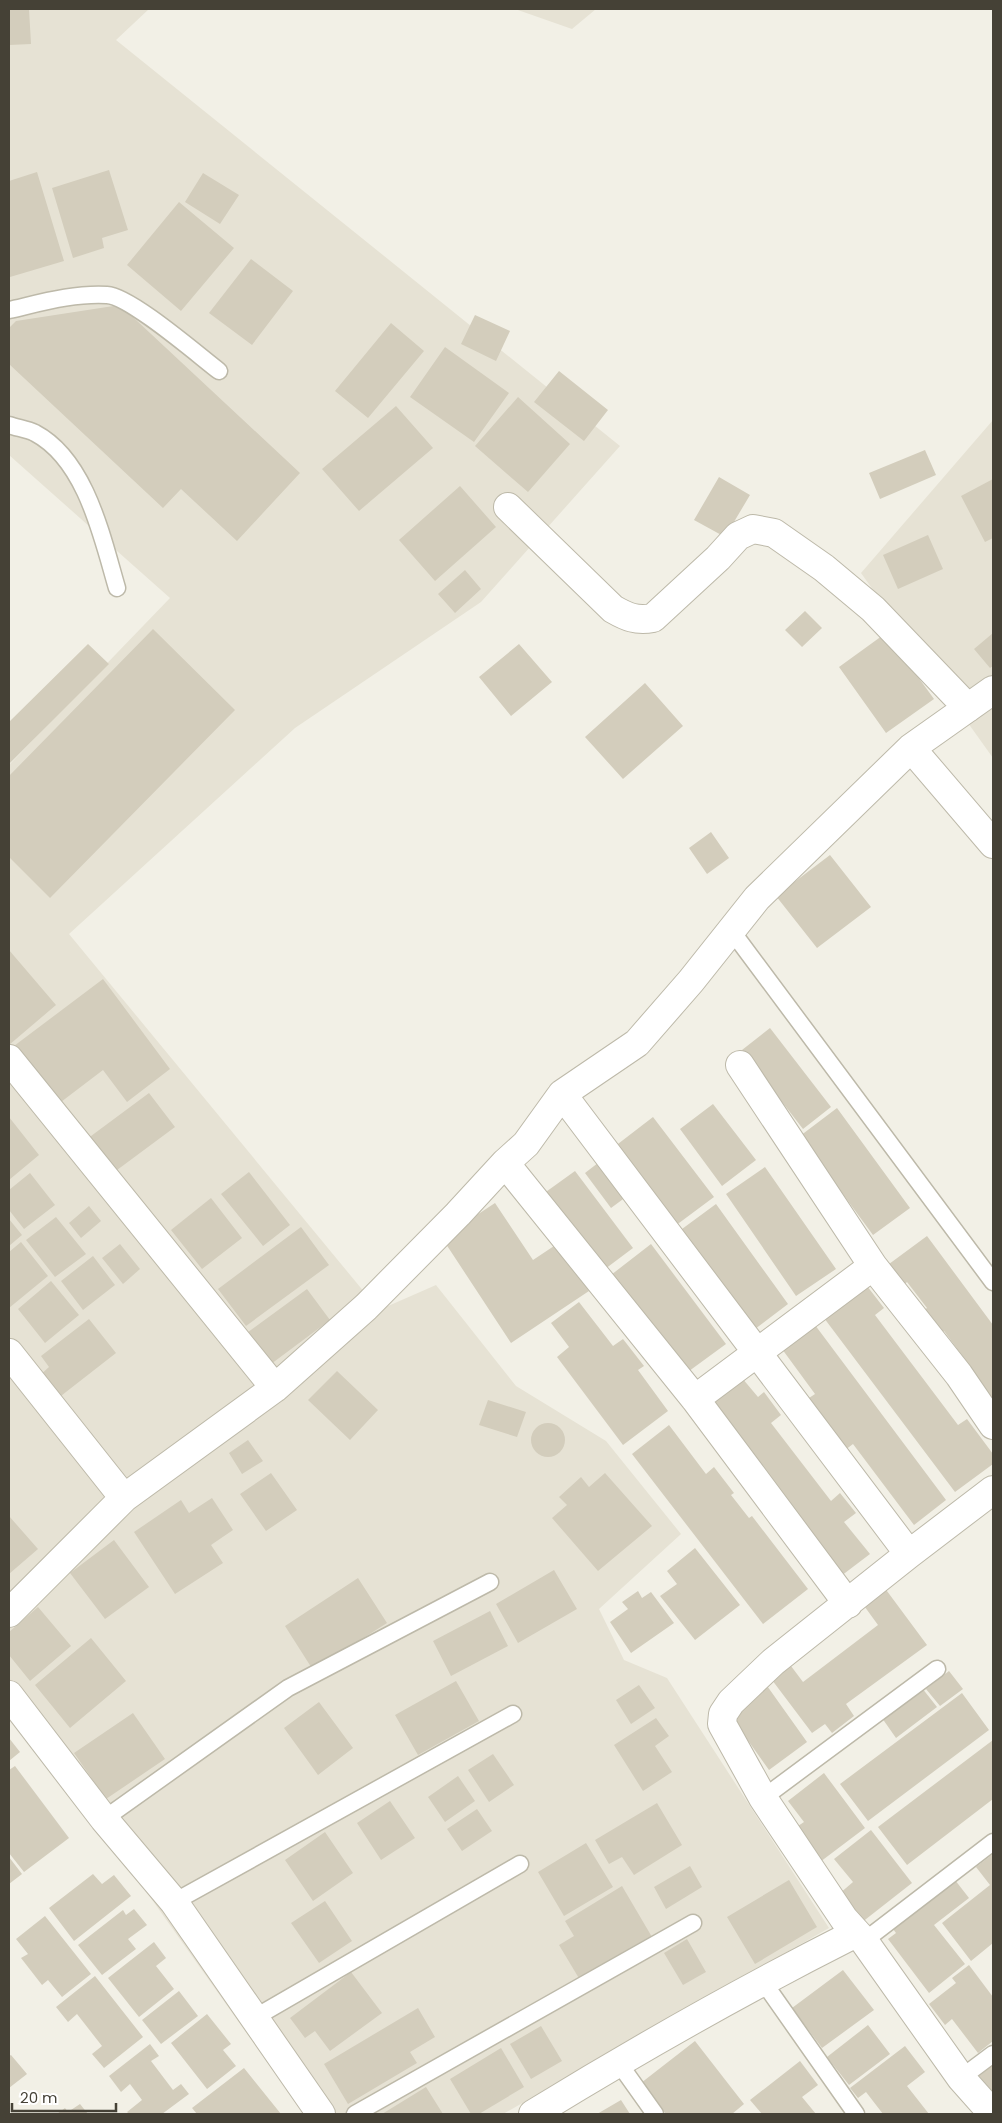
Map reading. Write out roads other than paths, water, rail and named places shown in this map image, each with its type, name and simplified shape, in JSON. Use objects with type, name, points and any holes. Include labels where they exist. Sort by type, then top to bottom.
[{"type":"street","points":[[508,507],[613,609],[629,618],[638,620],[652,618],[718,558],[738,536],[753,530],[774,532],[824,568],[873,609],[968,708]]},
{"type":"street","points":[[9,1613],[124,1498],[275,1388],[366,1307],[458,1214],[505,1163],[526,1144],[562,1094],[637,1044],[757,898],[911,748],[993,690]]},
{"type":"street","points":[[911,748],[993,844]]},
{"type":"street","points":[[9,1059],[275,1388]]},
{"type":"street","points":[[740,1065],[873,1266],[959,1375],[993,1426]]},
{"type":"street","points":[[562,1094],[908,1554]]},
{"type":"street","points":[[505,1163],[695,1399],[848,1604]]},
{"type":"street","points":[[695,1399],[873,1266]]},
{"type":"street","points":[[9,1353],[124,1498]]},
{"type":"street","points":[[993,1490],[908,1554],[848,1604],[773,1662],[731,1702],[723,1714],[722,1724],[763,1798],[844,1918],[860,1937],[961,2078],[993,2114]]},
{"type":"street","points":[[9,1696],[104,1819],[174,1902],[321,2114]]},
{"type":"street","points":[[533,2114],[618,2062],[762,1980],[860,1937]]},
{"type":"lane","points":[[9,310],[76,296],[109,295],[134,306],[219,371]]},
{"type":"lane","points":[[9,425],[34,433],[60,453],[80,482],[97,520],[117,588]]},
{"type":"lane","points":[[731,930],[993,1282]]},
{"type":"lane","points":[[104,1819],[288,1688],[490,1582]]},
{"type":"lane","points":[[763,1798],[937,1669]]},
{"type":"lane","points":[[174,1902],[513,1714]]},
{"type":"lane","points":[[860,1937],[993,1842]]},
{"type":"lane","points":[[254,2018],[520,1864]]},
{"type":"lane","points":[[355,2114],[693,1923]]},
{"type":"lane","points":[[762,1980],[856,2114]]},
{"type":"lane","points":[[961,2078],[993,2054]]},
{"type":"lane","points":[[618,2062],[654,2114]]}]
